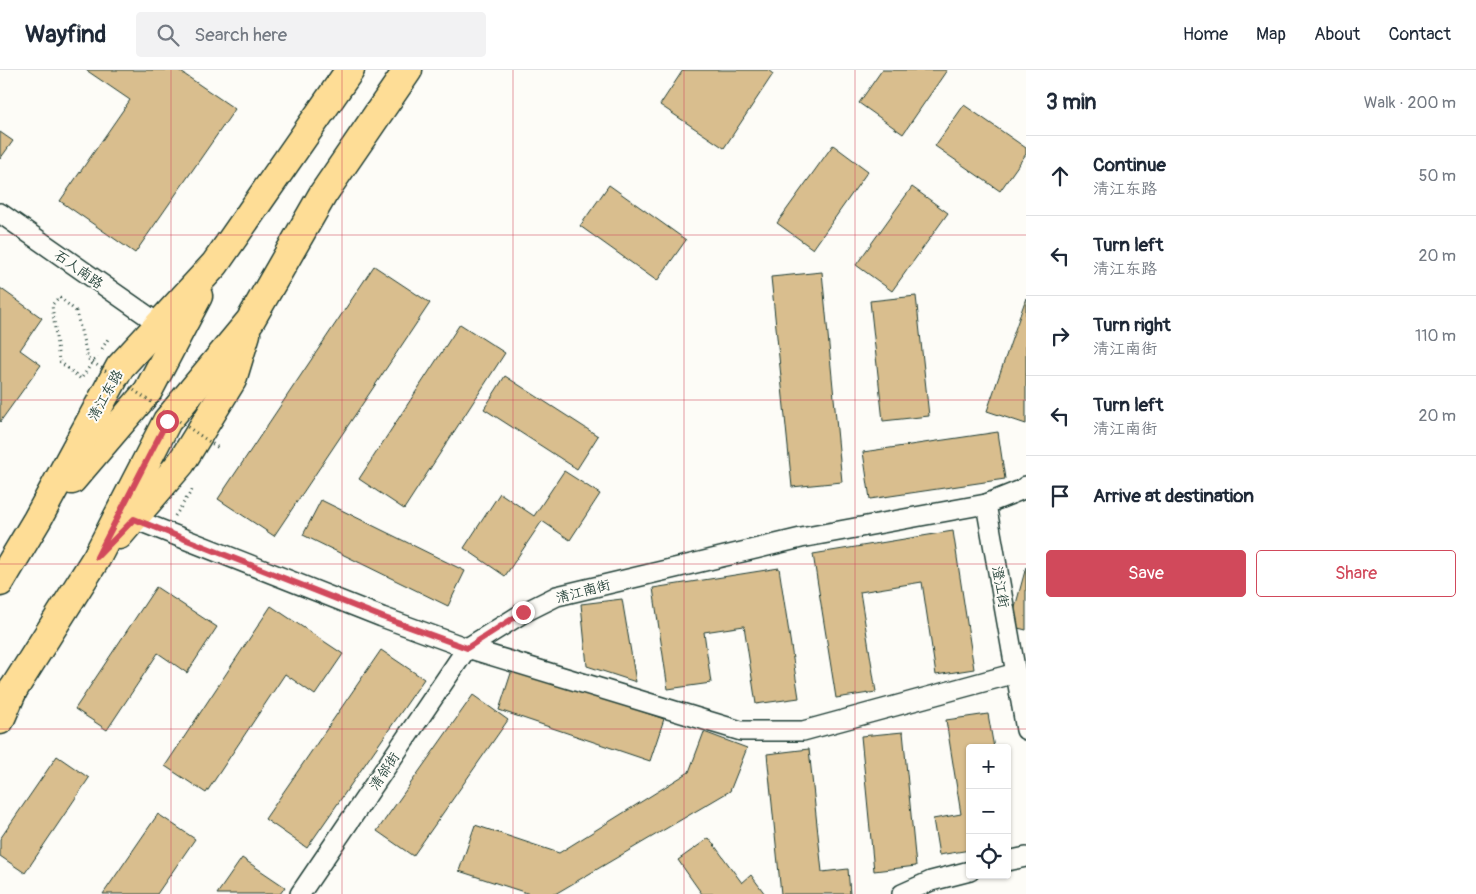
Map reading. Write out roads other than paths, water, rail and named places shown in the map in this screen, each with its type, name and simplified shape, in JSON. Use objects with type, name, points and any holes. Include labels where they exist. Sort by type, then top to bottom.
[{"type":"main road","name":"清江东路","points":[[37,520],[148,391],[215,264],[350,70]]},
{"type":"main road","points":[[0,720],[6,696],[97,557],[167,421],[250,321],[323,194],[408,70]]},
{"type":"main road","name":"清江东路","points":[[0,582],[37,520],[120,367],[215,264]]},
{"type":"main road","points":[[97,557],[134,519],[181,463],[232,380],[250,321]]},
{"type":"street","name":"石人南路","points":[[0,213],[159,324]]},
{"type":"street","name":"清江南街","points":[[467,648],[523,612],[558,596],[801,538],[986,504],[1021,490],[1026,486]]},
{"type":"street","name":"澄江街","points":[[986,504],[1026,730]]},
{"type":"street","points":[[134,519],[382,617],[467,648],[741,731],[803,730],[1016,674]]},
{"type":"street","name":"清邻街","points":[[300,894],[467,648]]},
{"type":"street","points":[[1011,860],[1026,857]]},
{"type":"street","points":[[902,894],[931,881],[966,872]]}]
